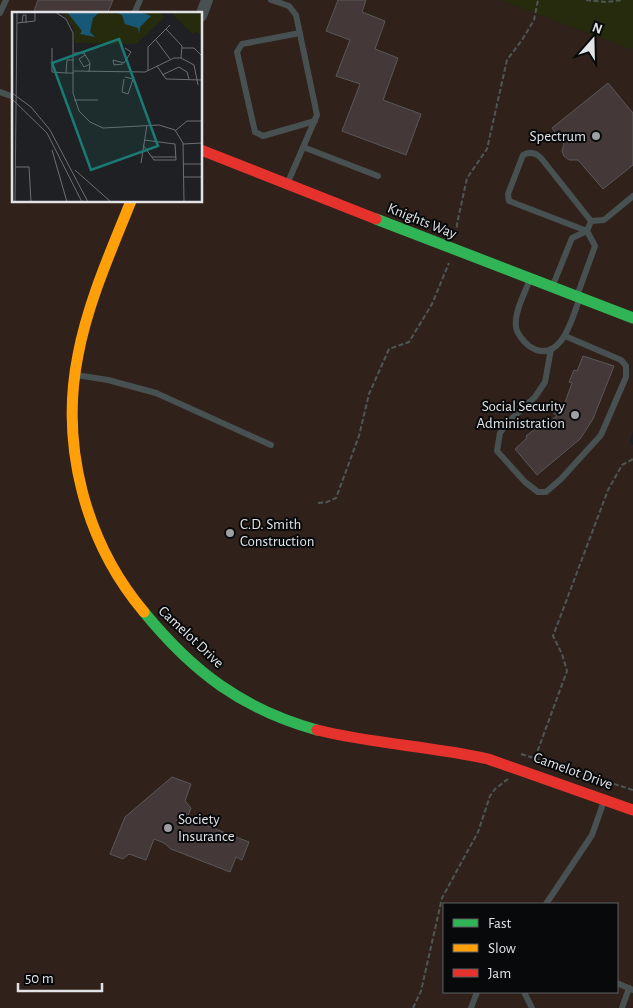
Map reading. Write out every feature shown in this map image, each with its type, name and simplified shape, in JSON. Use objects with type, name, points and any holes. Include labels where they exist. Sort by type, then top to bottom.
[{"type":"street","points":[[202,13],[207,0]]},
{"type":"street","name":"Knights Way","points":[[202,150],[633,318]]},
{"type":"street","name":"Camelot Drive","points":[[131,202],[88,313],[75,374],[72,407],[73,439],[81,486],[96,532],[110,566],[136,605],[166,640],[187,660],[229,692],[280,719],[340,736],[480,757],[633,810]]},
{"type":"lane","points":[[0,13],[6,0]]},
{"type":"lane","points":[[135,12],[140,0]]},
{"type":"lane","points":[[271,0],[289,6],[296,15],[318,115],[287,184]]},
{"type":"lane","points":[[300,33],[242,44],[237,52],[255,132],[263,136],[315,122]]},
{"type":"lane","points":[[0,92],[12,96]]},
{"type":"lane","points":[[303,147],[378,176]]},
{"type":"lane","points":[[530,279],[519,310],[516,330],[528,345],[539,350],[551,349],[559,344],[565,336],[595,246],[587,231],[510,201],[508,194],[523,155],[537,154],[591,221]]},
{"type":"lane","points":[[591,221],[604,220],[633,196]]},
{"type":"lane","points":[[552,288],[572,238],[587,231],[591,221]]},
{"type":"lane","points":[[551,349],[545,382],[535,396],[508,422],[500,434],[497,451],[525,482],[538,492],[546,492],[561,479],[601,435],[626,377],[626,366],[621,360],[565,336]]},
{"type":"lane","points":[[75,374],[108,380],[156,393],[272,445]]},
{"type":"lane","points":[[547,903],[592,835],[605,800]]},
{"type":"lane","points":[[618,983],[631,989],[622,1008]]},
{"type":"lane","points":[[472,1008],[477,993]]},
{"type":"lane","points":[[524,993],[532,1008]]},
{"type":"path","points":[[586,0],[607,2],[622,0]]},
{"type":"path","points":[[535,758],[567,670],[553,636],[608,490],[622,465],[633,459]]},
{"type":"path","points":[[413,1008],[421,991],[442,898],[478,832],[490,796],[495,789],[507,780],[520,754],[633,790]]},
{"type":"shaded area","points":[[0,0],[500,0],[633,50],[633,431],[629,443],[633,445],[633,1008],[0,1008]]},
{"type":"green space","points":[[500,0],[633,0],[633,50]]},
{"type":"building","points":[[38,0],[113,0],[108,12],[34,12]]},
{"type":"building","points":[[338,0],[366,0],[362,12],[385,21],[375,49],[398,58],[383,100],[421,114],[406,155],[342,131],[360,84],[336,76],[350,40],[326,31]]},
{"type":"building","name":"Spectrum","points":[[608,83],[633,113],[633,165],[603,189],[578,160],[569,160],[564,156],[562,151],[564,144],[552,128]]},
{"type":"building","name":"Social Security Administration","points":[[583,356],[614,366],[593,419],[580,439],[537,475],[515,449],[536,428],[538,430],[557,416],[553,413],[561,403],[564,405],[572,383],[569,382],[574,370],[577,371]]},
{"type":"building","name":"Society Insurance","points":[[172,777],[191,784],[185,801],[191,808],[187,818],[249,842],[242,860],[236,857],[230,872],[171,849],[164,843],[154,839],[146,860],[129,854],[123,859],[110,854],[125,817]]},
{"type":"traffic: fast","points":[[376,219],[633,318]]},
{"type":"traffic: fast","points":[[144,612],[181,653],[221,686],[265,711],[317,730]]},
{"type":"traffic: slow","points":[[131,202],[101,277],[82,335],[73,389],[72,423],[75,457],[82,491],[92,524],[106,555],[123,585],[144,612]]},
{"type":"traffic: jam","points":[[202,150],[376,219]]},
{"type":"traffic: jam","points":[[317,730],[359,739],[488,759],[633,810]]},
{"type":"place","name":"Spectrum","points":[[596,136]]},
{"type":"place","name":"Social Security Administration","points":[[575,415]]},
{"type":"place","name":"C.D. Smith Construction","points":[[230,533]]},
{"type":"place","name":"Society Insurance","points":[[168,828]]}]
